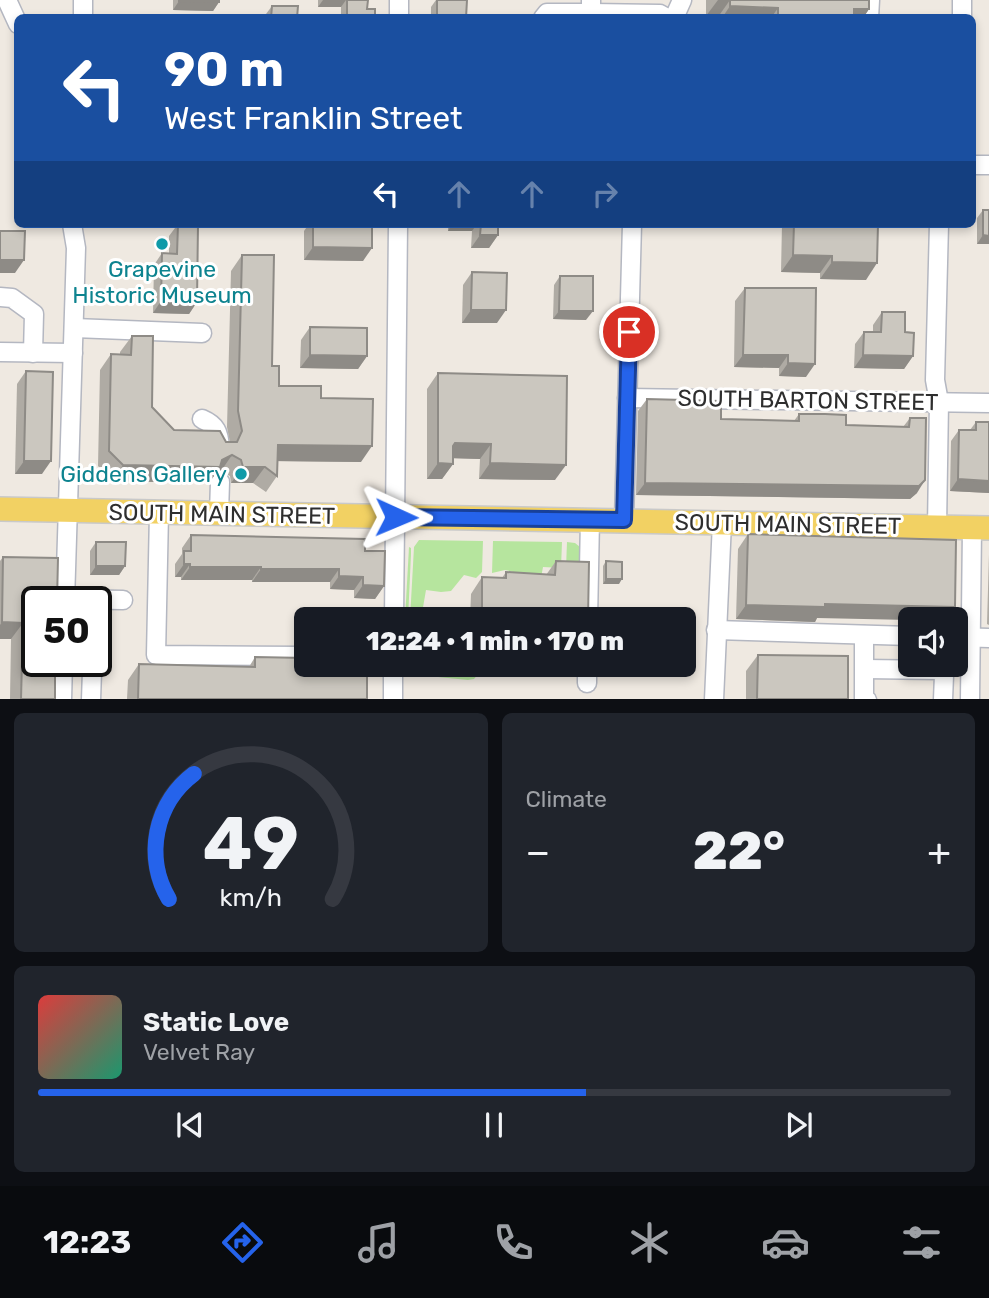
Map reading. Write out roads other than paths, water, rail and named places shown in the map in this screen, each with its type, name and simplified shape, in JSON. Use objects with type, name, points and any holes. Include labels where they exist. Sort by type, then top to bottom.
[{"type":"main road","name":"SOUTH MAIN STREET","points":[[0,509],[981,528]]},
{"type":"street","points":[[546,14],[591,7],[660,14]]},
{"type":"street","points":[[73,228],[76,248]]},
{"type":"street","points":[[66,586],[78,228]]},
{"type":"street","points":[[394,607],[398,228]]},
{"type":"street","points":[[624,520],[632,228]]},
{"type":"street","points":[[937,527],[939,402],[934,380],[939,228]]},
{"type":"street","points":[[0,297],[12,298],[34,314],[33,353]]},
{"type":"street","points":[[74,328],[202,333]]},
{"type":"street","points":[[0,352],[73,353]]},
{"type":"street","name":"SOUTH BARTON STREET","points":[[627,398],[989,403]]},
{"type":"street","points":[[207,422],[219,434],[220,448]]},
{"type":"street","points":[[219,514],[220,482]]},
{"type":"street","points":[[159,513],[156,655],[294,656]]},
{"type":"street","points":[[588,607],[590,519]]},
{"type":"street","points":[[714,699],[722,522]]},
{"type":"street","points":[[970,699],[981,528]]},
{"type":"street","points":[[112,600],[122,600]]},
{"type":"street","points":[[716,630],[898,636]]},
{"type":"street","points":[[864,635],[864,698],[867,699]]},
{"type":"street","points":[[865,669],[939,670],[944,675],[943,699]]},
{"type":"street","points":[[62,699],[63,677]]},
{"type":"street","points":[[91,699],[92,677]]},
{"type":"street","points":[[393,677],[393,699]]},
{"type":"place","name":"Grapevine Historic Museum","points":[[162,244]]},
{"type":"place","name":"Giddens Gallery","points":[[241,474]]}]
